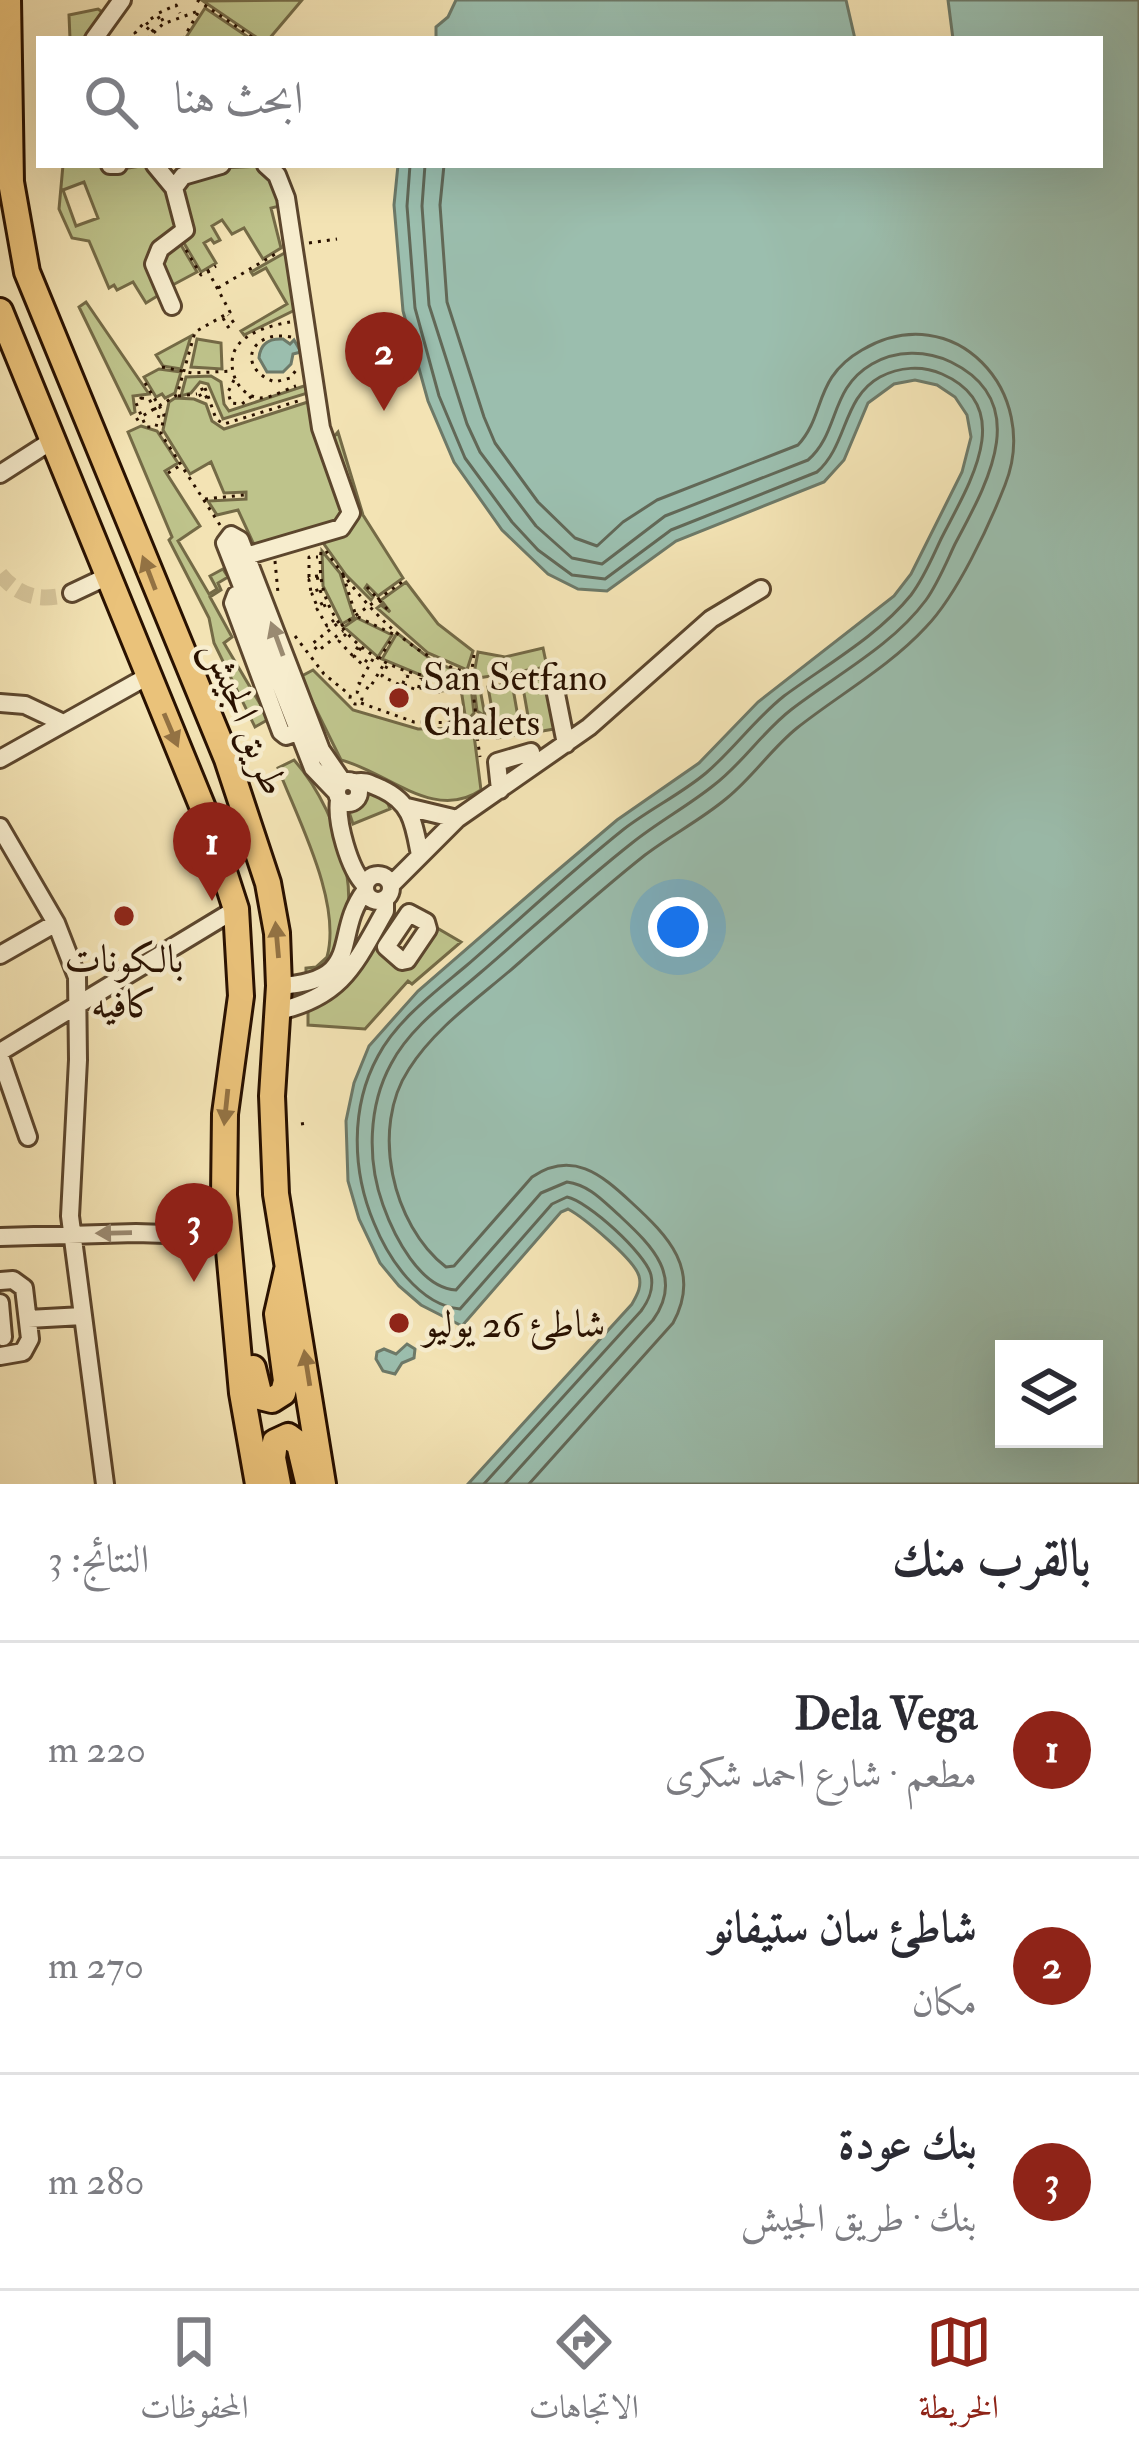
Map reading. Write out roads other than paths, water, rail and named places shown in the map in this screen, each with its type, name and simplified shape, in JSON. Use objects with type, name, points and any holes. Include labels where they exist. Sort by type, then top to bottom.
[{"type":"highway","name":"طريق الجيش","points":[[8,0],[11,182],[28,272],[247,809],[274,909],[279,998],[273,1156],[281,1233],[323,1484]]},
{"type":"highway","name":"طريق الجيش","points":[[3,327],[205,813],[236,909],[242,996],[225,1114],[227,1236],[242,1393],[258,1484]]},
{"type":"highway","points":[[235,1303],[248,1330],[257,1393],[263,1399],[277,1398],[286,1386],[277,1314],[290,1265]]},
{"type":"highway","points":[[278,1484],[272,1448],[288,1436],[299,1444],[309,1484]]},
{"type":"street","points":[[96,36],[122,0]]},
{"type":"street","points":[[157,168],[174,188],[185,227],[160,249],[154,264],[172,305]]},
{"type":"street","points":[[247,556],[341,528],[351,508],[322,434],[284,190],[270,168]]},
{"type":"street","points":[[174,188],[183,169]]},
{"type":"street","points":[[0,474],[53,440]]},
{"type":"street","points":[[365,888],[338,812],[343,789],[325,760],[238,536],[228,536],[226,543],[317,775],[343,789],[366,782],[407,806],[457,819]]},
{"type":"street","points":[[72,593],[108,576]]},
{"type":"street","points":[[388,894],[457,819],[566,744],[695,632],[761,590]]},
{"type":"street","points":[[0,759],[148,676]]},
{"type":"street","points":[[555,689],[566,744]]},
{"type":"street","points":[[0,703],[25,705],[61,722]]},
{"type":"street","points":[[500,790],[497,762],[531,752]]},
{"type":"street","points":[[407,806],[420,855]]},
{"type":"street","points":[[3,840],[56,923],[73,961],[80,1006],[69,1198],[105,1484]]},
{"type":"street","points":[[279,998],[322,997],[357,943],[385,911],[386,877],[376,875],[357,902],[357,943]]},
{"type":"street","points":[[388,894],[407,914]]},
{"type":"street","points":[[28,1137],[0,1054],[236,909]]},
{"type":"street","points":[[0,955],[56,923]]},
{"type":"street","points":[[0,1238],[227,1236]]},
{"type":"street","points":[[0,1281],[22,1284],[30,1339],[26,1350],[1,1346],[0,1303]]},
{"type":"street","points":[[28,1319],[83,1316]]},
{"type":"water","points":[[456,0],[846,0],[854,36],[436,36],[436,27],[448,17]]},
{"type":"water","points":[[948,0],[1139,0],[1139,1484],[468,1484],[632,1304],[639,1276],[618,1249],[568,1209],[462,1326],[421,1305],[380,1263],[348,1181],[346,1121],[369,1046],[418,991],[545,881],[617,820],[699,763],[758,702],[894,596],[911,574],[962,472],[971,437],[967,415],[955,397],[937,385],[915,380],[894,384],[868,403],[844,460],[824,482],[676,541],[607,591],[578,589],[548,574],[502,530],[454,462],[428,401],[403,311],[394,205],[398,168],[1103,168],[1103,36],[953,36]]},
{"type":"water","points":[[283,339],[290,344],[294,340],[301,352],[293,354],[283,372],[267,372],[259,358],[261,349]]},
{"type":"water","points":[[407,1344],[415,1349],[414,1358],[402,1363],[395,1374],[383,1371],[377,1352],[384,1349],[396,1354]]},
{"type":"tunnel","points":[[0,574],[32,596],[72,593]]},
{"type":"place","name":"شاطئ سان ستيفانو","points":[[384,411]]},
{"type":"place","name":"San Setfano Chalets","points":[[399,698]]},
{"type":"place","name":"Dela Vega","points":[[212,901]]},
{"type":"place","name":"بالكونات كافيه","points":[[124,916]]},
{"type":"place","name":"بنك عودة","points":[[194,1282]]},
{"type":"place","name":"شاطئ 26 يوليو","points":[[399,1323]]}]
